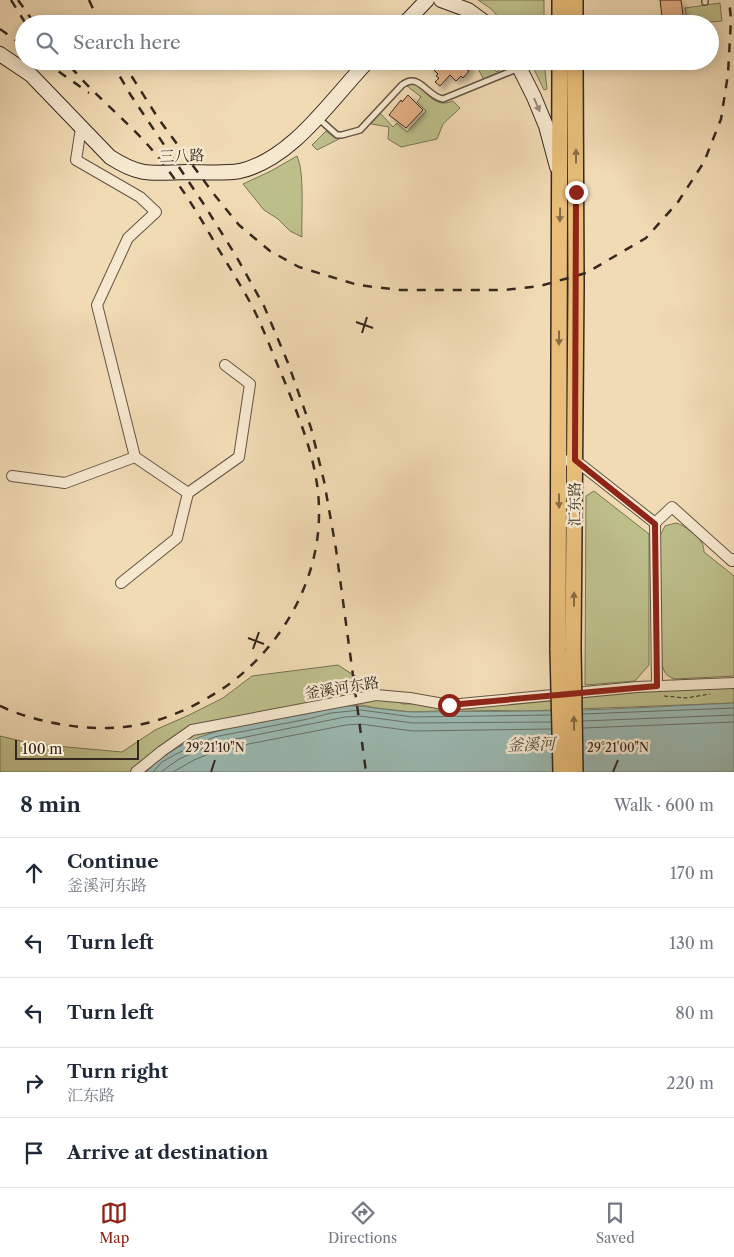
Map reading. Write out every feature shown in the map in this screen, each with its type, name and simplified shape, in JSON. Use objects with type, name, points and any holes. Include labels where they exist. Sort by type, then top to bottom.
[{"type":"main road","points":[[413,15],[427,0]]},
{"type":"main road","points":[[441,0],[468,10],[475,15]]},
{"type":"main road","points":[[560,0],[560,15]]},
{"type":"main road","points":[[575,0],[575,15]]},
{"type":"main road","name":"三八路","points":[[0,54],[15,64]]},
{"type":"main road","name":"三八路","points":[[24,70],[31,75],[110,157],[126,167],[143,173],[238,171],[261,164],[289,145],[360,70]]},
{"type":"main road","points":[[520,70],[546,126],[560,181]]},
{"type":"main road","name":"汇东路","points":[[560,70],[559,461],[566,649]]},
{"type":"main road","name":"汇东路","points":[[566,649],[575,460],[575,70]]},
{"type":"main road","points":[[561,772],[566,649]]},
{"type":"main road","points":[[566,649],[575,772]]},
{"type":"street","points":[[82,128],[76,160],[140,197],[156,212],[128,238],[97,305],[135,457],[188,493]]},
{"type":"street","points":[[120,583],[177,538],[188,493],[239,457],[250,384],[225,365]]},
{"type":"street","points":[[12,476],[65,482],[135,457]]},
{"type":"street","points":[[559,461],[575,460],[655,524]]},
{"type":"street","points":[[657,686],[655,524],[672,507],[733,561]]},
{"type":"street","name":"釜溪河东路","points":[[136,772],[192,730],[376,695],[410,698],[449,705],[657,686],[734,683]]},
{"type":"lane","points":[[317,117],[337,135],[355,132],[362,128],[402,85],[409,81],[418,82],[436,97],[443,99],[504,70]]},
{"type":"green space","points":[[478,0],[544,0],[544,15],[497,15]]},
{"type":"green space","points":[[720,3],[722,21],[719,21],[719,15],[686,15],[685,8]]},
{"type":"green space","points":[[479,70],[504,71],[484,80]]},
{"type":"green space","points":[[534,70],[545,70],[547,89],[544,90]]},
{"type":"green space","points":[[412,84],[418,86],[439,103],[453,101],[460,108],[443,124],[437,139],[401,147],[388,139],[389,127],[371,124],[380,113],[393,127],[397,123],[407,132],[426,111],[417,102],[421,97],[407,86]]},
{"type":"green space","points":[[326,131],[334,137],[341,138],[317,150],[312,145]]},
{"type":"green space","points":[[297,156],[302,184],[302,237],[290,231],[278,219],[264,210],[243,184]]},
{"type":"green space","points":[[594,491],[649,534],[649,665],[635,681],[585,685],[586,496]]},
{"type":"green space","points":[[676,523],[694,534],[700,540],[704,552],[734,576],[734,676],[675,679],[664,670],[661,662],[660,536],[665,526]]},
{"type":"green space","points":[[338,665],[389,698],[403,704],[547,700],[734,685],[734,703],[526,711],[460,710],[413,712],[361,705],[329,708],[213,732],[173,749],[159,758],[146,772],[0,772],[0,736],[34,744],[122,752],[155,730],[223,698],[252,676]]},
{"type":"water","name":"釜溪河","points":[[734,703],[734,772],[146,772],[177,748],[210,734],[245,725],[344,706],[407,712],[552,711]]},
{"type":"building","points":[[660,0],[681,0],[683,15],[662,15]]},
{"type":"building","points":[[434,70],[469,71],[463,78],[461,76],[456,81],[450,75],[440,86],[435,82],[439,78],[436,76],[438,74]]},
{"type":"building","points":[[408,95],[423,110],[406,128],[389,115],[401,100],[402,102]]},
{"type":"railway","points":[[11,0],[20,15]]},
{"type":"railway","points":[[18,0],[29,15]]},
{"type":"railway","points":[[89,0],[96,15]]},
{"type":"railway","points":[[128,70],[158,118],[239,225],[270,251],[299,267],[358,285],[400,290],[504,290],[540,286],[586,273],[646,238],[678,202],[704,162],[721,119],[728,74],[731,19],[729,0]]},
{"type":"railway","points":[[0,29],[15,40]]},
{"type":"railway","points":[[57,70],[89,93]]},
{"type":"railway","points":[[0,706],[45,721],[77,727],[109,728],[149,723],[197,704],[219,691],[240,675],[260,657],[277,636],[292,614],[303,590],[312,564],[317,538],[318,494],[308,444],[284,380],[251,304],[195,209],[163,163],[144,140],[74,70]]},
{"type":"railway","points":[[116,70],[236,256],[264,306],[288,363],[311,428],[324,481],[336,549],[366,772]]},
{"type":"route","points":[[449,705],[657,686],[655,524],[575,460],[576,192]]}]
